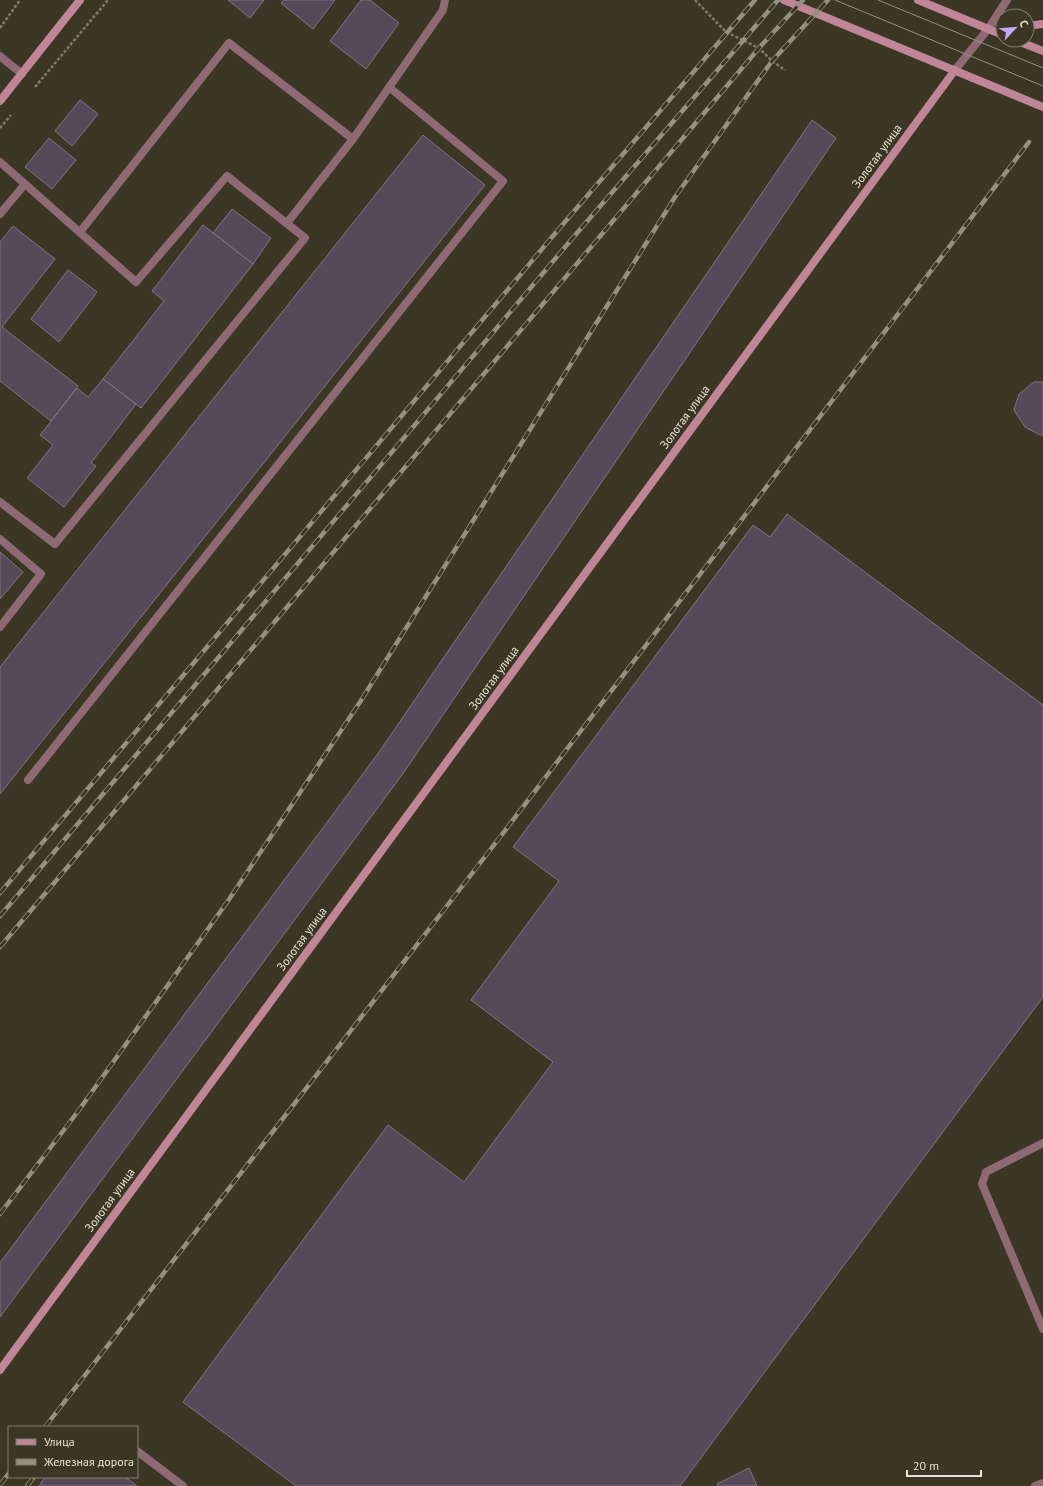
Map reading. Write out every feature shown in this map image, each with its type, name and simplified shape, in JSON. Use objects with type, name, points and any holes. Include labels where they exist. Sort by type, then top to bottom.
[{"type":"street","points":[[0,101],[80,0]]},
{"type":"street","points":[[287,223],[353,139],[443,10],[445,0]]},
{"type":"street","points":[[784,0],[1043,107]]},
{"type":"street","points":[[918,0],[995,32]]},
{"type":"street","name":"Золотая улица","points":[[0,1370],[955,70],[988,29],[1007,0]]},
{"type":"street","points":[[988,29],[995,29]]},
{"type":"street","points":[[80,232],[229,43],[353,139]]},
{"type":"street","points":[[0,56],[22,74]]},
{"type":"street","points":[[28,780],[503,181],[389,87]]},
{"type":"street","points":[[0,162],[136,282],[227,176],[305,238],[55,544],[0,502]]},
{"type":"street","points":[[0,214],[25,184]]},
{"type":"street","points":[[0,539],[41,574],[0,627]]},
{"type":"street","points":[[1043,1143],[986,1172],[982,1184],[1043,1329]]},
{"type":"street","points":[[138,1452],[183,1486]]},
{"type":"street","points":[[1035,1486],[1043,1482]]},
{"type":"path","points":[[0,28],[20,0]]},
{"type":"path","points":[[34,88],[108,0]]},
{"type":"path","points":[[695,0],[726,32],[759,48],[772,61],[785,70]]},
{"type":"path","points":[[0,128],[15,111]]},
{"type":"building","points":[[228,0],[264,0],[250,18]]},
{"type":"building","points":[[284,0],[335,0],[313,29],[281,3]]},
{"type":"building","points":[[361,0],[370,0],[399,23],[366,69],[330,41]]},
{"type":"building","points":[[80,100],[98,114],[72,146],[55,131]]},
{"type":"building","points":[[812,120],[836,138],[402,775],[0,1317],[0,1263],[377,755]]},
{"type":"building","points":[[423,135],[485,185],[0,794],[0,667]]},
{"type":"building","points":[[49,138],[76,160],[52,189],[25,167]]},
{"type":"building","points":[[232,209],[271,238],[253,264],[213,233]]},
{"type":"building","points":[[203,225],[253,264],[141,408],[103,379],[164,301],[152,291]]},
{"type":"building","points":[[13,226],[55,259],[2,327],[78,386],[51,421],[0,381],[0,242]]},
{"type":"building","points":[[68,270],[97,292],[59,342],[31,319]]},
{"type":"building","points":[[103,379],[136,404],[91,463],[96,466],[64,507],[27,478],[53,445],[40,435],[77,388],[88,397]]},
{"type":"building","points":[[1034,382],[1043,382],[1043,435],[1040,435],[1025,427],[1014,410],[1019,394]]},
{"type":"building","points":[[787,514],[1043,705],[1043,997],[680,1486],[296,1486],[183,1402],[388,1125],[464,1182],[553,1062],[471,1000],[559,881],[513,847],[753,525],[770,537]]},
{"type":"building","points":[[0,552],[23,572],[0,599]]},
{"type":"building","points":[[749,1468],[757,1486],[718,1486],[717,1484]]},
{"type":"building","points":[[44,1478],[126,1478],[137,1486],[39,1486]]},
{"type":"tram line","points":[[835,0],[1043,86]]},
{"type":"tram line","points":[[878,0],[1043,68]]},
{"type":"railway","points":[[0,893],[558,230],[755,0]]},
{"type":"railway","points":[[0,916],[571,240],[778,0]]},
{"type":"railway","points":[[0,947],[759,48],[803,0]]},
{"type":"railway","points":[[0,1214],[79,1110],[230,898],[360,702],[675,197],[772,61],[828,0]]},
{"type":"railway","points":[[46,1426],[497,841],[1029,142]]},
{"type":"railway","points":[[0,1485],[8,1474]]},
{"type":"railway","points":[[27,1486],[33,1478]]}]
